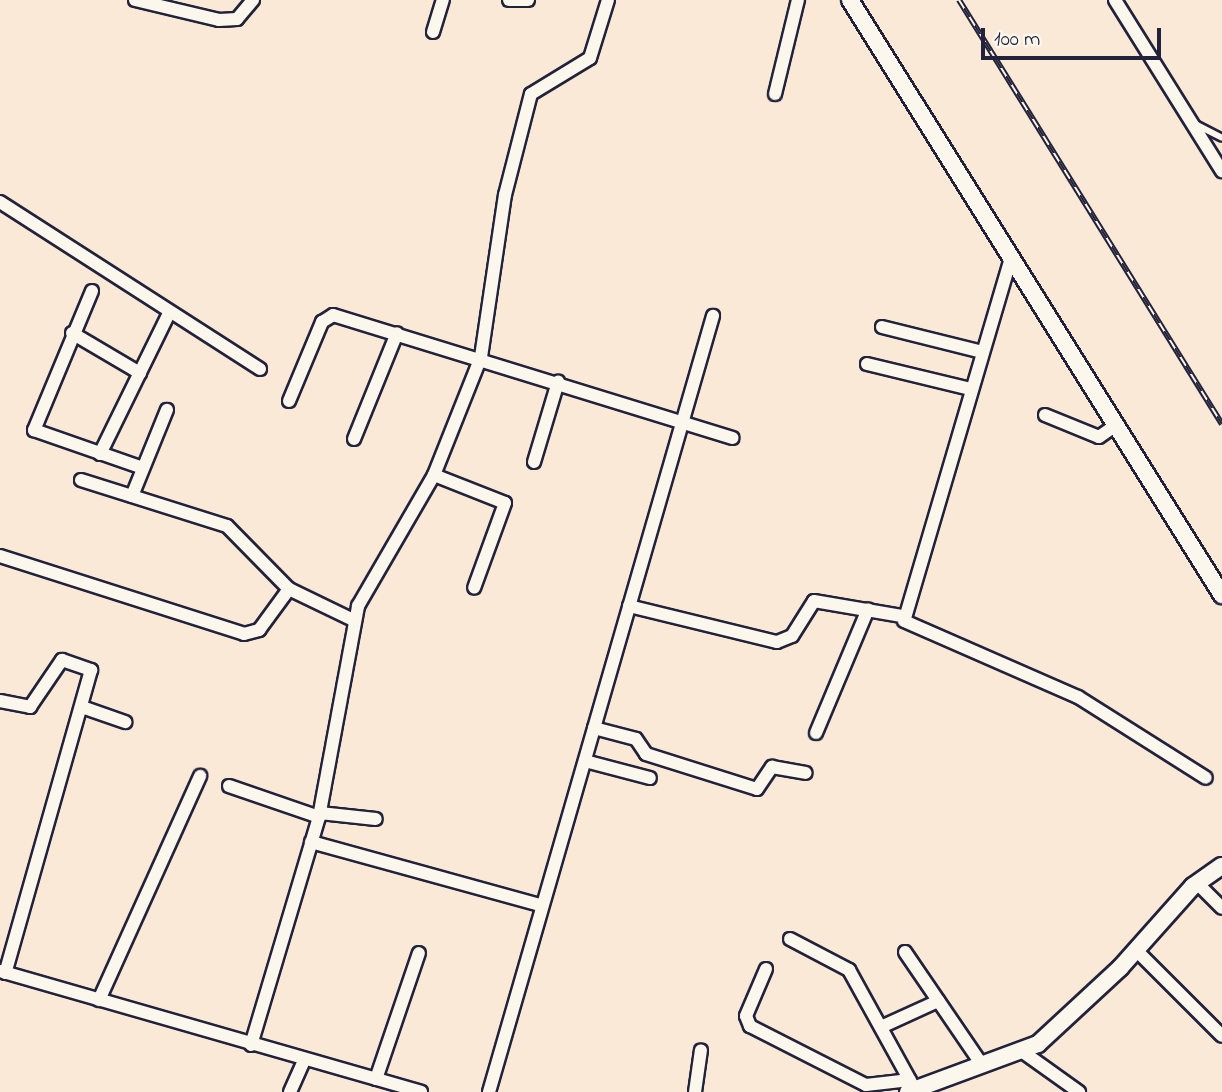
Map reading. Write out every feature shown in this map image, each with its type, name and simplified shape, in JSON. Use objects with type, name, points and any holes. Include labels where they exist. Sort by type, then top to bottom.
[{"type":"street","points":[[135,0],[219,20],[237,19],[253,0]]},
{"type":"street","points":[[433,32],[443,0]]},
{"type":"street","points":[[509,0],[528,0]]},
{"type":"street","points":[[251,1045],[319,815],[353,620],[434,475],[481,357],[505,194],[531,94],[590,58],[608,0]]},
{"type":"street","points":[[775,94],[798,0]]},
{"type":"street","points":[[850,0],[1222,595]]},
{"type":"street","points":[[1115,0],[1222,172]]},
{"type":"street","points":[[0,202],[169,315],[260,369]]},
{"type":"street","points":[[902,616],[1011,258]]},
{"type":"street","points":[[92,291],[34,430],[144,468]]},
{"type":"street","points":[[100,454],[169,315]]},
{"type":"street","points":[[489,1092],[540,905],[585,761],[713,316]]},
{"type":"street","points":[[289,401],[324,317],[397,333],[481,357],[732,438]]},
{"type":"street","points":[[882,327],[982,352]]},
{"type":"street","points":[[354,439],[397,333]]},
{"type":"street","points":[[72,334],[140,373]]},
{"type":"street","points":[[867,364],[970,389]]},
{"type":"street","points":[[534,462],[558,382]]},
{"type":"street","points":[[132,496],[167,410]]},
{"type":"street","points":[[1045,415],[1100,438],[1116,425]]},
{"type":"street","points":[[434,475],[505,503],[474,588]]},
{"type":"street","points":[[81,480],[226,526],[289,589],[353,620]]},
{"type":"street","points":[[0,556],[244,634],[259,630],[289,589]]},
{"type":"street","points":[[629,606],[777,642],[792,636],[814,601],[902,616],[908,624],[1078,698],[1206,778]]},
{"type":"street","points":[[816,733],[868,609]]},
{"type":"street","points":[[0,701],[30,707],[67,660],[91,670],[3,972],[421,1092]]},
{"type":"street","points":[[82,707],[125,722]]},
{"type":"street","points":[[594,727],[636,739],[646,754],[757,789],[772,767],[805,772]]},
{"type":"street","points":[[585,761],[650,778]]},
{"type":"street","points":[[99,1000],[200,776]]},
{"type":"street","points":[[229,786],[319,815],[376,819]]},
{"type":"street","points":[[311,842],[540,905]]},
{"type":"street","points":[[766,970],[746,1016],[750,1026],[866,1085],[910,1086],[1023,1052],[1058,1029],[1137,951],[1197,883],[1222,866]]},
{"type":"street","points":[[1197,883],[1222,908]]},
{"type":"street","points":[[790,939],[849,970],[910,1086]]},
{"type":"street","points":[[1137,951],[1222,1036]]},
{"type":"street","points":[[905,952],[982,1065]]},
{"type":"street","points":[[376,1079],[419,953]]},
{"type":"street","points":[[881,1027],[938,1000]]},
{"type":"street","points":[[695,1092],[701,1050]]},
{"type":"street","points":[[1023,1052],[1060,1087],[1079,1092]]},
{"type":"street","points":[[290,1092],[305,1059]]},
{"type":"street","points":[[941,1092],[946,1076]]},
{"type":"lane","points":[[1190,121],[1222,138]]},
{"type":"railway","points":[[959,0],[1222,424]]}]
